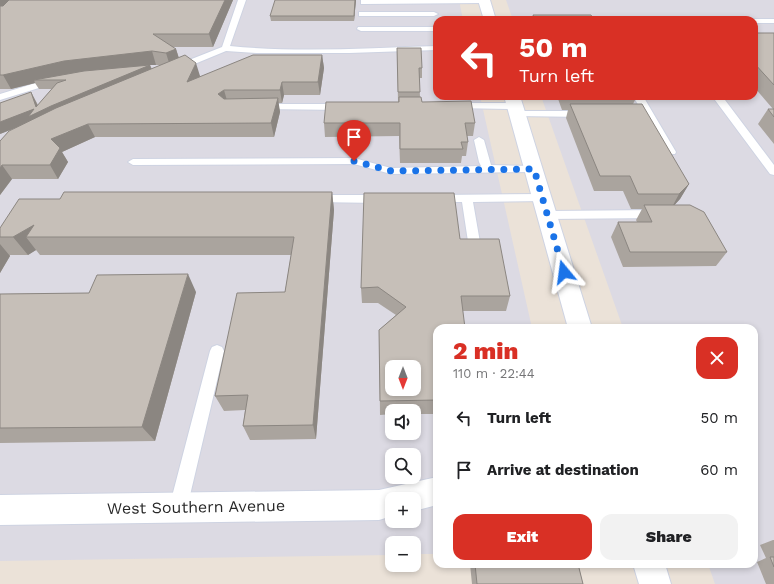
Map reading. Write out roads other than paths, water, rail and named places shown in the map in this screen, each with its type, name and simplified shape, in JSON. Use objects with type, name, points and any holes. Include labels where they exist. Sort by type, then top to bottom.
[{"type":"main road","points":[[484,0],[489,16]]},
{"type":"main road","points":[[515,105],[579,324]]},
{"type":"main road","points":[[421,495],[433,492]]},
{"type":"main road","name":"West Southern Avenue","points":[[0,510],[178,508],[379,504],[385,503]]},
{"type":"main road","points":[[650,568],[655,584]]},
{"type":"lane","points":[[225,48],[242,0]]},
{"type":"lane","points":[[364,2],[484,0]]},
{"type":"lane","points":[[398,2],[401,38]]},
{"type":"lane","points":[[362,14],[434,14]]},
{"type":"lane","points":[[758,21],[774,21]]},
{"type":"lane","points":[[361,29],[433,47]]},
{"type":"lane","points":[[170,70],[225,48],[256,51],[349,51],[433,30]]},
{"type":"lane","points":[[0,97],[20,90],[63,80]]},
{"type":"lane","points":[[640,100],[645,114],[671,152]]},
{"type":"lane","points":[[720,100],[774,172]]},
{"type":"lane","points":[[443,106],[515,105],[595,114]]},
{"type":"lane","points":[[252,107],[355,107]]},
{"type":"lane","points":[[480,140],[484,162],[487,167],[494,169]]},
{"type":"lane","points":[[133,162],[354,161],[391,171],[534,169]]},
{"type":"lane","points":[[307,199],[395,199]]},
{"type":"lane","points":[[427,199],[467,199],[545,207],[665,214]]},
{"type":"lane","points":[[467,199],[475,248]]},
{"type":"lane","points":[[178,508],[217,351]]}]
